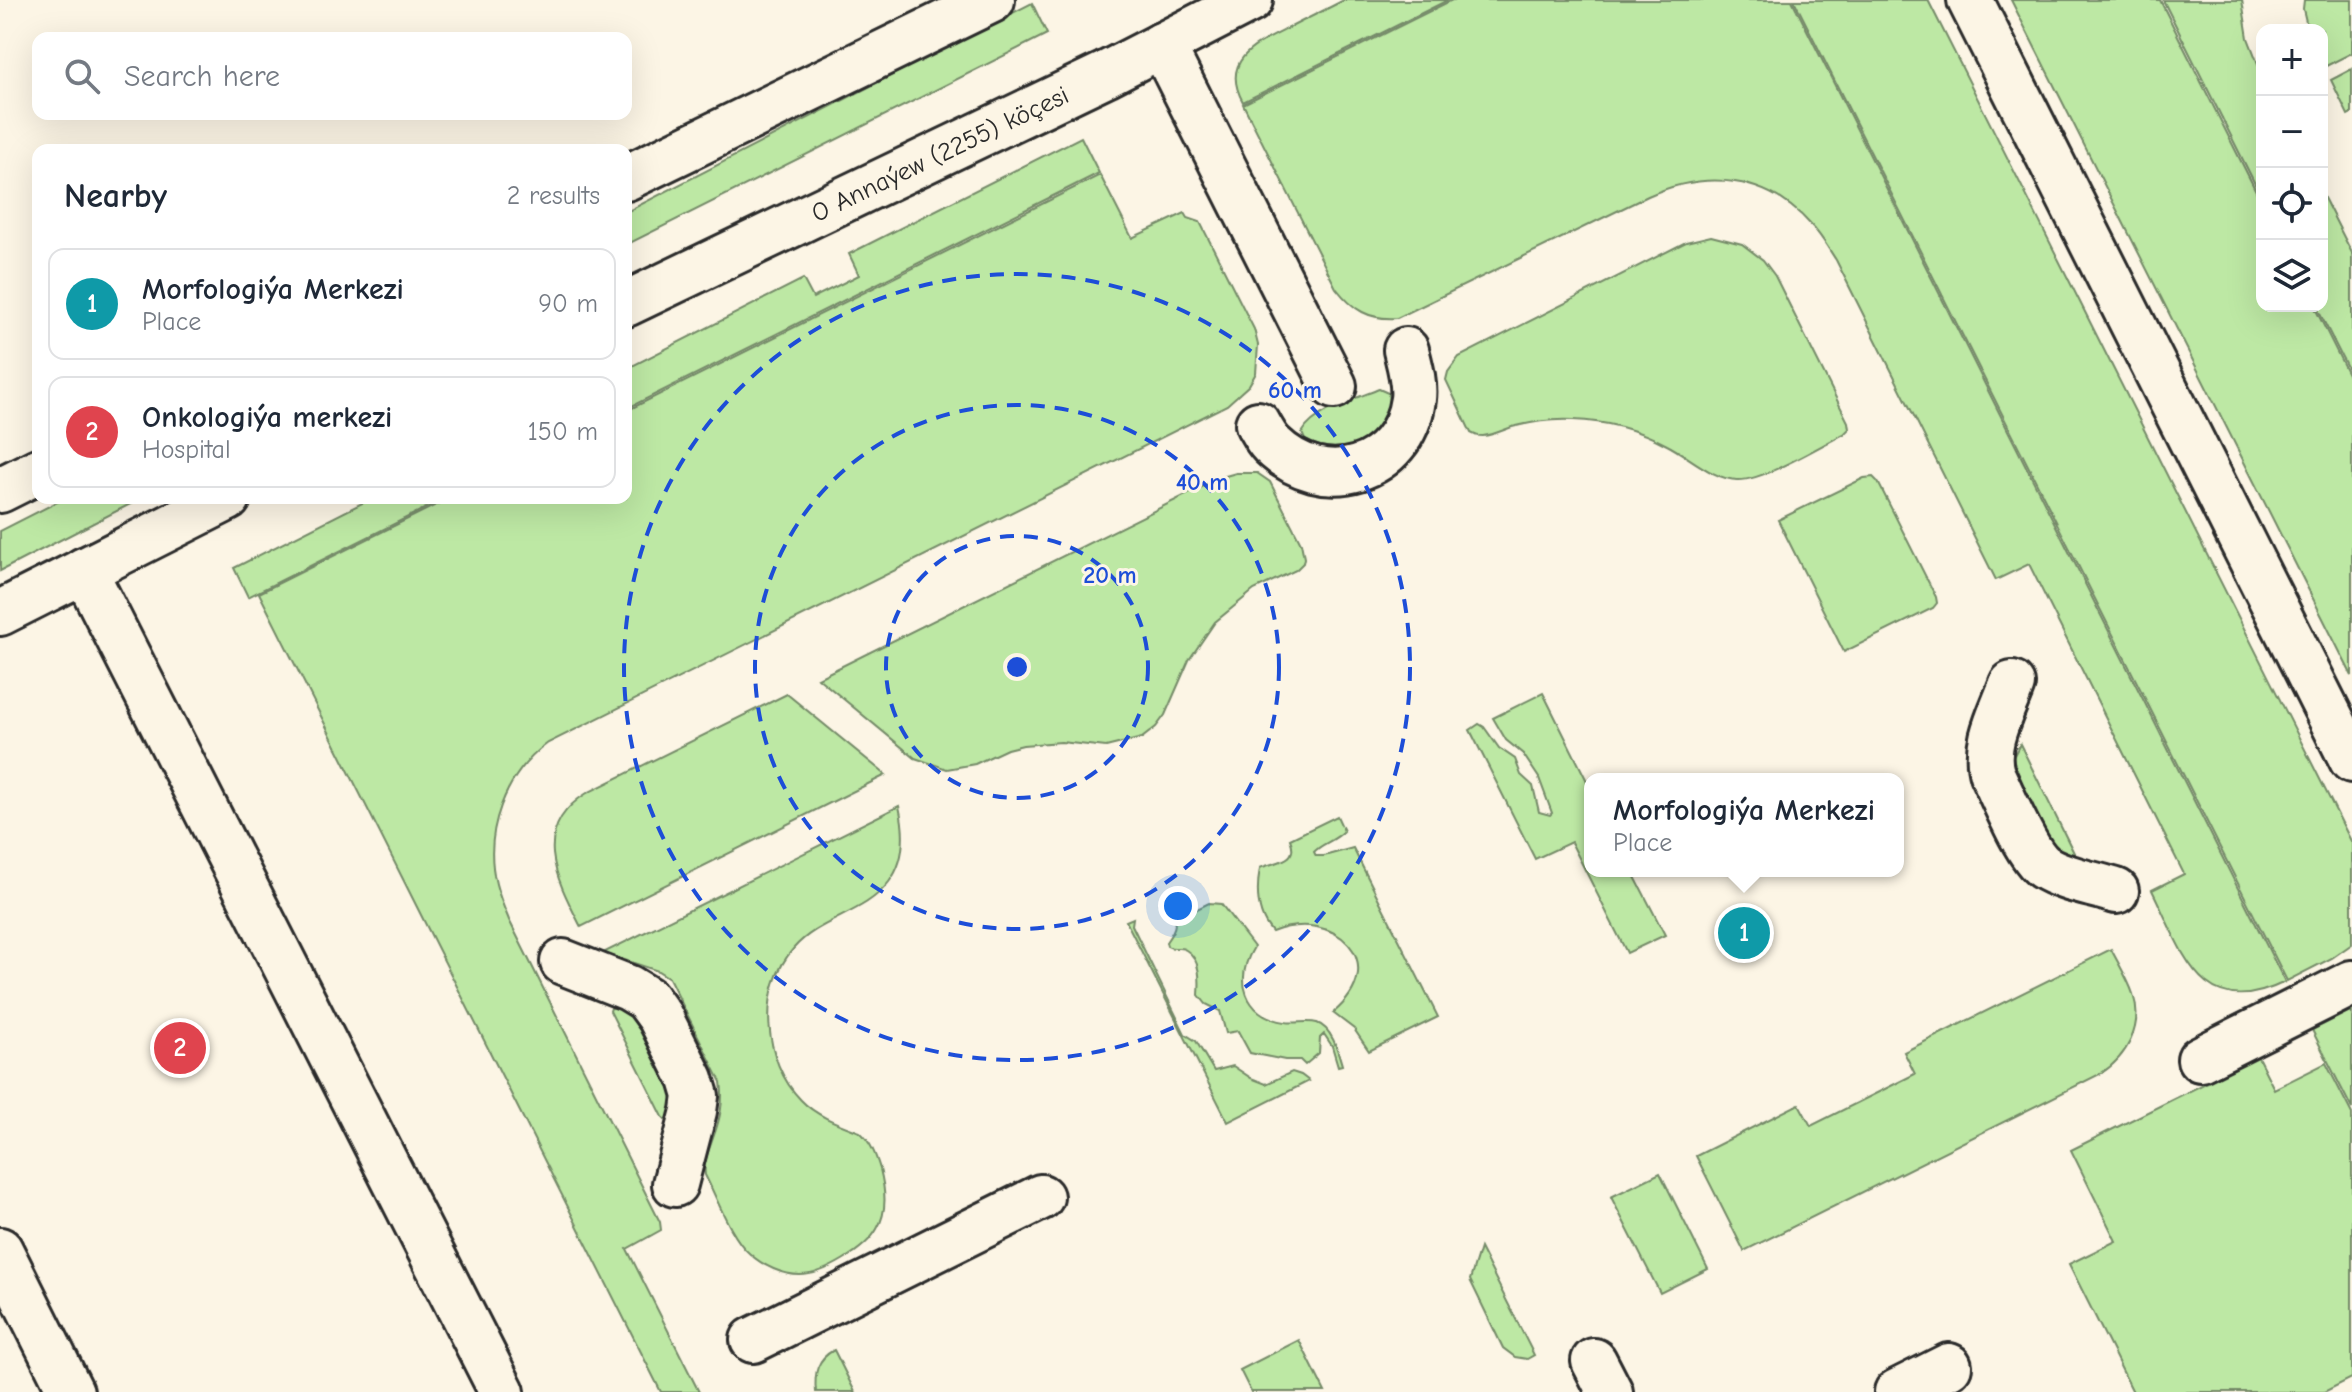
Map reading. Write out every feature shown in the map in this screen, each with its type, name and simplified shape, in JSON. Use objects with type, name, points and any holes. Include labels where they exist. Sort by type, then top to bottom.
[{"type":"main road","points":[[632,175],[992,0]]},
{"type":"main road","name":"O Annaýew (2255) köçesi","points":[[632,301],[1250,0]]},
{"type":"main road","points":[[1970,0],[2352,760]]},
{"type":"main road","points":[[1162,45],[1334,386]]},
{"type":"main road","points":[[1258,424],[1270,443],[1287,457],[1310,469],[1350,471],[1370,465],[1387,453],[1400,438],[1409,419],[1414,396],[1406,350]]},
{"type":"main road","points":[[0,490],[32,474]]},
{"type":"main road","points":[[0,613],[216,504]]},
{"type":"main road","points":[[84,570],[502,1392]]},
{"type":"main road","points":[[2012,684],[1988,749],[1988,763],[2011,813],[2040,864],[2116,891]]},
{"type":"main road","points":[[563,962],[629,988],[647,999],[666,1029],[696,1096],[675,1184]]},
{"type":"main road","points":[[2200,1059],[2352,983]]},
{"type":"main road","points":[[753,1340],[1041,1197]]},
{"type":"main road","points":[[0,1250],[71,1392]]},
{"type":"main road","points":[[1897,1392],[1949,1366]]},
{"type":"green space","points":[[1344,0],[1448,0],[1243,102],[1236,75],[1244,56],[1263,41]]},
{"type":"green space","points":[[1452,0],[1792,0],[2285,982],[2256,993],[2233,994],[2214,988],[2198,975],[2185,957],[2152,890],[2184,874],[2029,564],[1996,580],[1836,260],[1818,233],[1794,208],[1755,187],[1735,182],[1692,183],[1648,196],[1397,318],[1362,312],[1342,296],[1243,104]]},
{"type":"green space","points":[[1794,0],[1928,0],[2352,843],[2352,944],[2332,958],[2287,981]]},
{"type":"green space","points":[[2011,0],[2160,0],[2256,191],[2256,312],[2317,312],[2352,382],[2352,676]]},
{"type":"green space","points":[[2163,0],[2242,0],[2248,38],[2256,59],[2256,186]]},
{"type":"green space","points":[[2304,0],[2352,0],[2352,53],[2328,65],[2328,24],[2307,24]]},
{"type":"green space","points":[[1032,3],[1047,34],[632,242],[632,209]]},
{"type":"green space","points":[[2352,69],[2352,113],[2348,115],[2331,80]]},
{"type":"green space","points":[[1081,137],[1099,173],[632,406],[632,366],[803,279],[813,298],[859,275],[849,254]]},
{"type":"green space","points":[[1100,175],[1132,238],[1185,213],[1188,218],[1200,222],[1254,329],[1258,345],[1256,373],[1249,385],[1227,405],[548,743],[520,771],[509,788],[495,825],[493,864],[496,884],[509,920],[660,1222],[661,1230],[627,1249],[699,1392],[661,1392],[259,593],[438,504],[632,504],[632,408]]},
{"type":"green space","points":[[2328,206],[2352,253],[2352,377],[2319,312],[2328,312]]},
{"type":"green space","points":[[1711,236],[1742,244],[1763,260],[1775,276],[1848,422],[1849,429],[1844,434],[1776,469],[1738,480],[1710,472],[1645,435],[1597,422],[1550,420],[1487,435],[1471,433],[1446,380],[1459,357],[1686,242]]},
{"type":"green space","points":[[1379,389],[1388,393],[1388,406],[1384,419],[1369,437],[1360,443],[1339,448],[1305,440],[1302,433],[1316,418]]},
{"type":"green space","points":[[1257,473],[1270,482],[1301,543],[1303,563],[1296,570],[1254,590],[1215,622],[1189,660],[1165,715],[1142,738],[1106,747],[1061,742],[1023,745],[975,764],[947,769],[915,758],[818,678],[1222,477]]},
{"type":"green space","points":[[1873,477],[1937,603],[1933,608],[1844,652],[1778,520],[1864,478]]},
{"type":"green space","points":[[53,504],[130,504],[0,571],[0,531]]},
{"type":"green space","points":[[360,504],[434,504],[248,597],[234,568]]},
{"type":"green space","points":[[1543,693],[1584,775],[1584,868],[1571,842],[1535,859],[1470,730],[1479,724],[1484,727],[1499,748],[1515,759],[1521,775],[1533,786],[1539,812],[1552,813],[1539,778],[1523,754],[1506,740],[1493,718]]},
{"type":"green space","points":[[787,694],[886,775],[581,927],[564,891],[553,856],[553,839],[558,823],[569,807],[587,793]]},
{"type":"green space","points":[[2020,744],[2075,855],[2059,852],[2052,847],[2012,767],[2012,759]]},
{"type":"green space","points":[[899,806],[903,846],[899,864],[889,882],[868,902],[805,938],[782,965],[774,984],[769,1025],[772,1046],[788,1084],[814,1111],[860,1132],[867,1140],[880,1169],[884,1200],[883,1215],[877,1229],[864,1245],[821,1271],[800,1275],[787,1273],[761,1262],[743,1247],[705,1175],[721,1110],[721,1082],[669,978],[658,971],[603,953]]},
{"type":"green space","points":[[1337,816],[1344,831],[1317,849],[1314,852],[1316,856],[1353,848],[1438,1017],[1369,1051],[1354,1029],[1333,1013],[1350,994],[1358,976],[1357,959],[1349,944],[1335,933],[1317,927],[1295,926],[1272,932],[1258,902],[1260,868],[1285,860],[1292,852],[1290,839]]},
{"type":"green space","points":[[1589,877],[1635,877],[1665,935],[1627,953]]},
{"type":"green space","points":[[1171,899],[1185,915],[1209,903],[1221,904],[1254,947],[1248,959],[1244,983],[1252,1004],[1271,1018],[1313,1022],[1322,1026],[1334,1041],[1342,1065],[1338,1066],[1332,1046],[1324,1034],[1320,1038],[1319,1053],[1305,1065],[1300,1060],[1250,1053],[1238,1031],[1226,1033],[1220,1011],[1206,1004],[1199,995],[1198,971],[1191,954],[1184,949],[1167,946],[1175,924],[1159,904]]},
{"type":"green space","points":[[1133,918],[1132,925],[1185,1034],[1196,1041],[1214,1071],[1233,1066],[1266,1084],[1292,1072],[1309,1081],[1228,1122],[1126,921]]},
{"type":"green space","points":[[2111,949],[2133,994],[2136,1018],[2131,1040],[2110,1067],[1744,1251],[1696,1156],[1799,1104],[1811,1126],[1915,1074],[1904,1052]]},
{"type":"green space","points":[[619,1007],[635,1017],[676,1100],[670,1119],[663,1117],[610,1011]]},
{"type":"green space","points":[[2352,1010],[2352,1109],[2312,1030]]},
{"type":"green space","points":[[2258,1057],[2274,1089],[2326,1063],[2352,1114],[2352,1378],[2324,1392],[2133,1392],[2069,1264],[2116,1241],[2071,1150]]},
{"type":"green space","points":[[1660,1173],[1708,1269],[1660,1293],[1611,1197]]},
{"type":"green space","points":[[1480,1248],[1534,1355],[1527,1359],[1515,1357],[1503,1348],[1470,1280]]},
{"type":"green space","points":[[1299,1340],[1325,1392],[1251,1392],[1240,1370]]},
{"type":"green space","points":[[834,1350],[855,1392],[816,1392],[818,1367]]},
{"type":"place","name":"Morfologiýa Merkezi","points":[[1744,933]]},
{"type":"place","name":"Onkologiýa merkezi","points":[[180,1048]]}]
